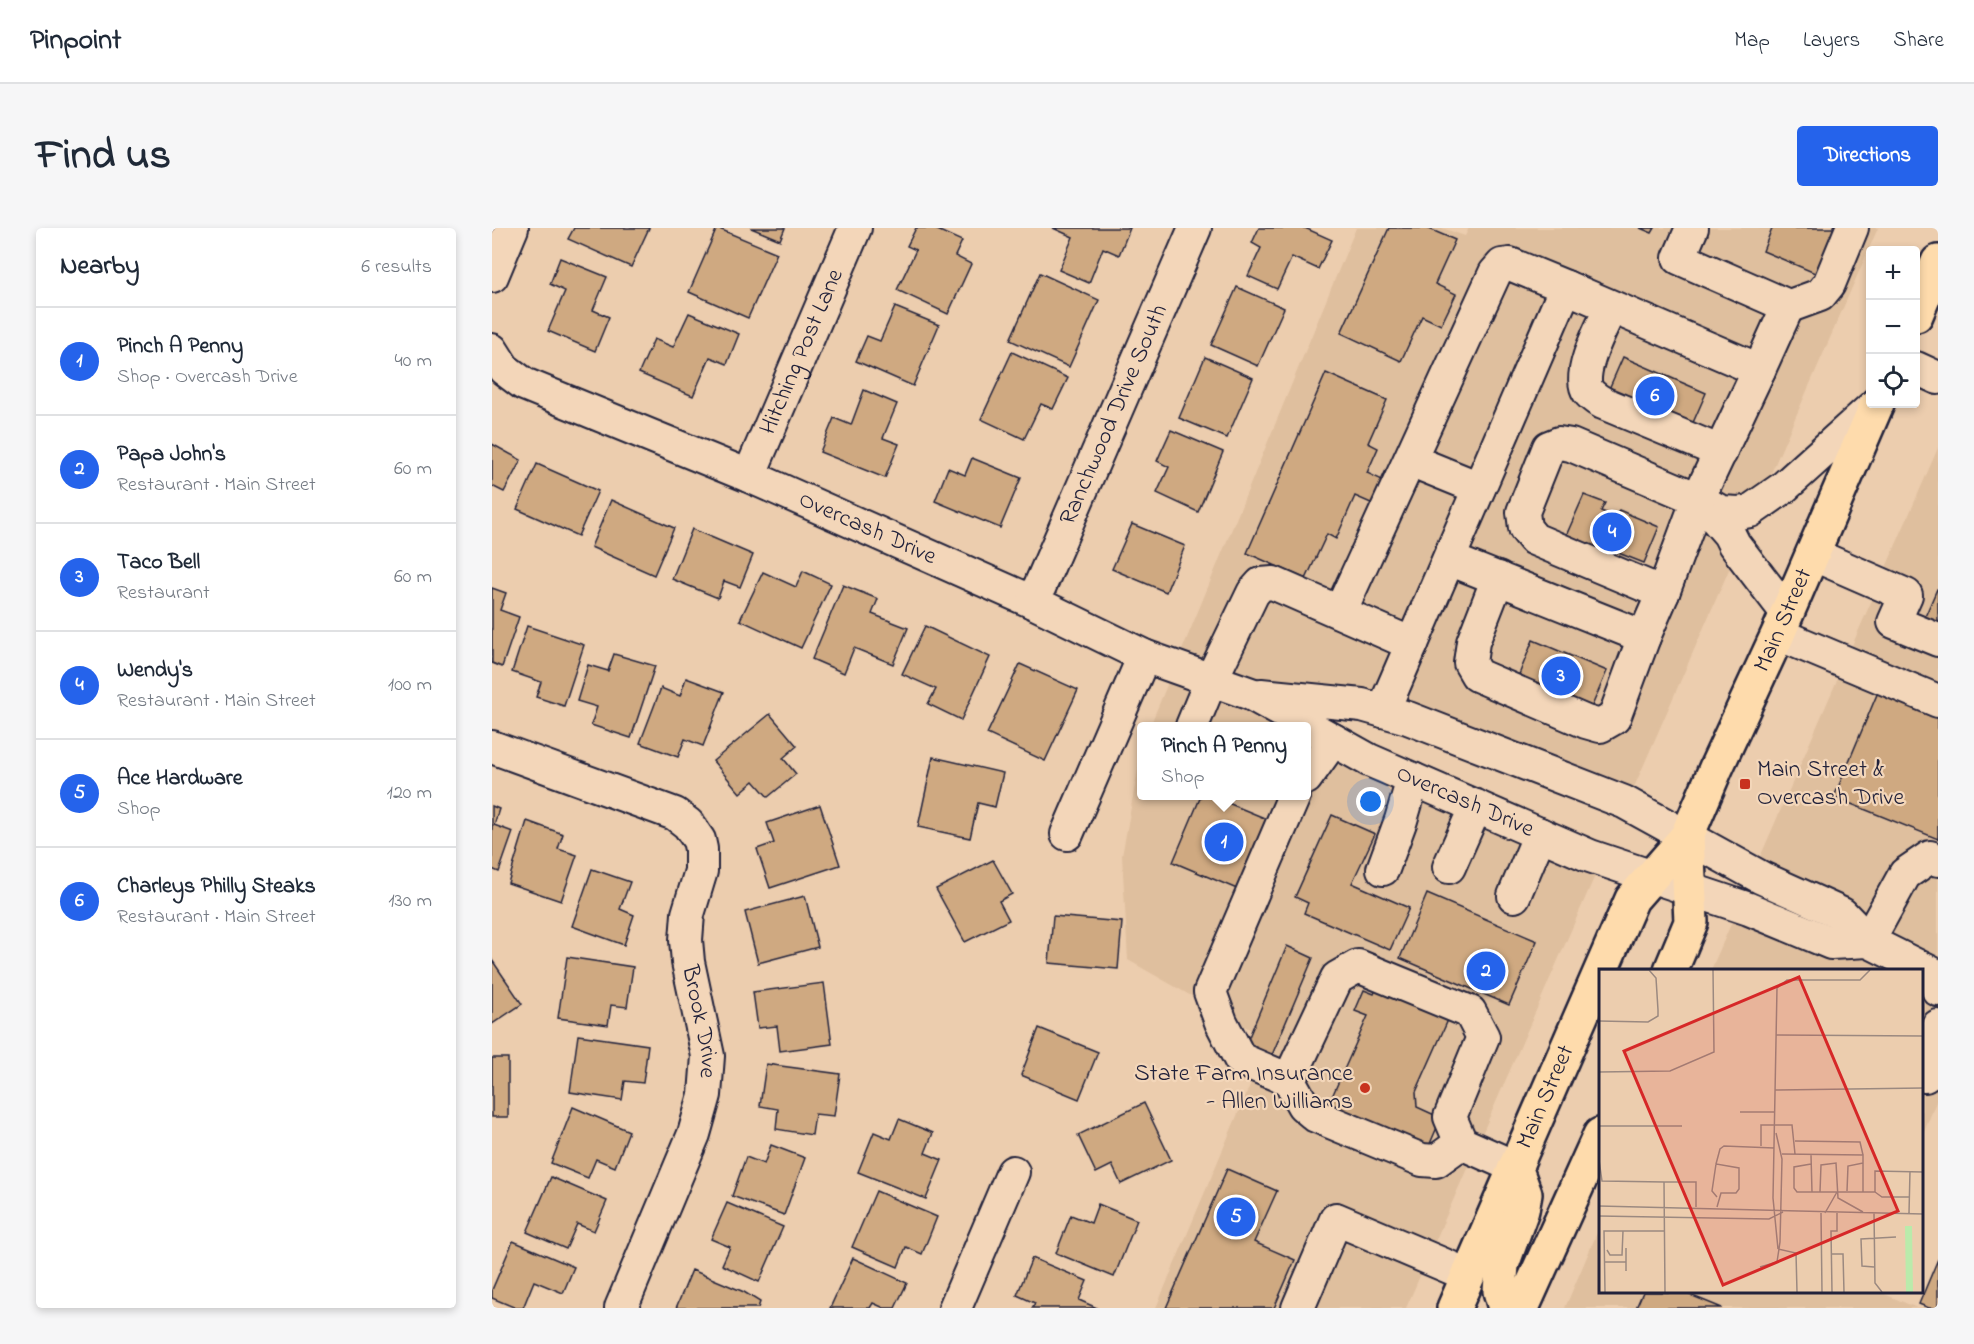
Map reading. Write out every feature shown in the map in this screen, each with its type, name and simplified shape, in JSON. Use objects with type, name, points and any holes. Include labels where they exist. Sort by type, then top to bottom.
[{"type":"main road","points":[[1920,305],[1938,262]]},
{"type":"main road","name":"Main Street","points":[[1601,969],[1632,898],[1688,836],[1716,768],[1783,623],[1874,408]]},
{"type":"main road","name":"Main Street","points":[[1671,969],[1691,922],[1688,836]]},
{"type":"main road","name":"Main Street","points":[[1454,1308],[1599,974]]},
{"type":"main road","points":[[1522,1308],[1599,1137]]},
{"type":"main road","points":[[1504,1308],[1500,1291],[1502,1265],[1522,1210],[1525,1194],[1515,1167]]},
{"type":"street","points":[[492,276],[512,228]]},
{"type":"street","name":"Hitching Post Lane","points":[[749,476],[855,228]]},
{"type":"street","name":"Ranchwood Drive South","points":[[1033,602],[1195,228]]},
{"type":"street","points":[[1692,228],[1678,258],[1787,307],[1820,295],[1829,284],[1852,228]]},
{"type":"street","points":[[1340,612],[1495,273],[1502,265],[1510,264],[1759,370]]},
{"type":"street","points":[[1383,711],[1566,287]]},
{"type":"street","points":[[1611,307],[1586,367],[1584,376],[1588,392],[1603,403],[1721,452]]},
{"type":"street","points":[[1498,578],[1473,642],[1470,663],[1477,675],[1586,722],[1600,726],[1614,718],[1698,499],[1787,307]]},
{"type":"street","name":"Overcash Drive","points":[[492,350],[504,369],[524,384],[749,476],[1033,602],[1144,656],[1251,694],[1301,722]]},
{"type":"street","points":[[1920,371],[1938,378]]},
{"type":"street","points":[[1508,421],[1558,443],[1580,449],[1730,514],[1750,510],[1783,488],[1872,408]]},
{"type":"street","points":[[1558,443],[1550,447],[1546,453],[1522,512],[1525,528],[1534,539],[1664,592]]},
{"type":"street","points":[[1410,460],[1479,488]]},
{"type":"street","points":[[1698,499],[1729,534],[1783,623],[1938,701]]},
{"type":"street","points":[[1812,554],[1906,595],[1894,622],[1938,640]]},
{"type":"street","points":[[1449,559],[1644,637]]},
{"type":"street","points":[[1194,722],[1253,592],[1261,585],[1273,584],[1412,644]]},
{"type":"street","points":[[1067,834],[1144,656]]},
{"type":"street","name":"Overcash Drive","points":[[1251,694],[1362,705],[1408,718],[1624,802],[1762,878],[1842,914],[1868,941]]},
{"type":"street","name":"Overcash Drive","points":[[1311,728],[1369,760],[1590,855],[1749,909],[1831,943],[1868,941]]},
{"type":"street","points":[[1311,770],[1333,740]]},
{"type":"street","name":"Brook Drive","points":[[492,747],[675,814],[682,818],[699,840],[701,871],[688,914],[686,940],[688,962],[708,1056],[705,1095],[694,1134],[621,1308]]},
{"type":"street","points":[[1383,869],[1413,779]]},
{"type":"street","points":[[1292,800],[1210,992],[1221,1022],[1240,1059],[1289,1080],[1303,1105],[1316,1116],[1422,1160],[1436,1161],[1461,1143]]},
{"type":"street","points":[[1449,867],[1476,806]]},
{"type":"street","points":[[1514,896],[1540,834]]},
{"type":"street","points":[[1938,860],[1930,857],[1905,874],[1868,941],[1936,975],[1938,990]]},
{"type":"street","points":[[1289,1080],[1337,978],[1358,966],[1470,1012],[1483,1036],[1450,1117],[1461,1143],[1515,1167]]},
{"type":"street","points":[[1925,1076],[1938,1026]]},
{"type":"street","points":[[955,1308],[1013,1172]]},
{"type":"street","points":[[1298,1308],[1336,1219],[1468,1275]]},
{"type":"shaded area","points":[[1356,228],[1442,228],[1465,236],[1469,228],[1878,228],[1870,246],[1866,246],[1866,256],[1632,792],[1255,681],[1180,655]]},
{"type":"shaded area","points":[[1938,448],[1938,1097],[1923,1134],[1923,969],[1711,969]]},
{"type":"shaded area","points":[[1170,678],[1237,703],[1237,706],[1247,707],[1275,722],[1152,722]]},
{"type":"shaded area","points":[[1311,742],[1597,871],[1406,1308],[1156,1308],[1269,1040],[1128,960],[1122,856],[1137,775],[1137,800],[1311,800]]},
{"type":"shaded area","points":[[1599,1228],[1599,1293],[1882,1293],[1917,1308],[1565,1308]]},
{"type":"building","points":[[574,228],[649,228],[631,267],[568,239]]},
{"type":"building","points":[[717,228],[777,253],[748,318],[689,292]]},
{"type":"building","points":[[751,228],[785,228],[780,240]]},
{"type":"building","points":[[916,228],[933,228],[962,241],[955,256],[971,264],[948,314],[897,290],[916,250],[907,246]]},
{"type":"building","points":[[1053,228],[1130,228],[1119,255],[1103,248],[1089,283],[1059,270],[1073,237]]},
{"type":"building","points":[[1259,228],[1305,228],[1332,240],[1318,269],[1292,257],[1277,289],[1248,276],[1261,248],[1252,243]]},
{"type":"building","points":[[1389,228],[1427,228],[1455,240],[1435,284],[1456,294],[1441,325],[1422,316],[1401,361],[1341,333]]},
{"type":"building","points":[[1640,228],[1655,228],[1652,233]]},
{"type":"building","points":[[1772,228],[1842,228],[1822,276],[1763,251]]},
{"type":"building","points":[[560,258],[607,277],[593,310],[609,317],[595,351],[548,331],[565,291],[550,284]]},
{"type":"building","points":[[1040,273],[1099,300],[1069,367],[1010,340]]},
{"type":"building","points":[[1237,287],[1284,308],[1258,366],[1211,345]]},
{"type":"building","points":[[895,307],[939,325],[913,386],[856,361],[867,336],[880,341]]},
{"type":"building","points":[[689,313],[739,334],[727,364],[710,357],[693,396],[639,373],[654,339],[673,347]]},
{"type":"building","points":[[1012,352],[1068,378],[1053,409],[1041,404],[1024,439],[981,419]]},
{"type":"building","points":[[1205,357],[1253,378],[1227,438],[1179,418]]},
{"type":"building","points":[[1623,357],[1706,393],[1688,434],[1605,398]]},
{"type":"building","points":[[1326,373],[1387,400],[1368,443],[1378,448],[1367,473],[1391,484],[1380,507],[1355,496],[1336,539],[1327,534],[1306,579],[1247,553]]},
{"type":"building","points":[[864,390],[897,404],[883,438],[899,444],[885,478],[820,452],[834,418],[851,425]]},
{"type":"building","points":[[1171,430],[1223,452],[1198,512],[1157,493],[1169,467],[1157,461]]},
{"type":"building","points":[[492,444],[521,460],[504,492],[492,486]]},
{"type":"building","points":[[972,458],[1021,478],[1000,528],[935,501],[948,468],[965,475]]},
{"type":"building","points":[[537,464],[598,491],[578,536],[517,509]]},
{"type":"building","points":[[1584,495],[1605,503],[1601,511],[1616,517],[1619,510],[1659,527],[1644,563],[1616,552],[1613,559],[1565,538]]},
{"type":"building","points":[[611,500],[674,528],[654,575],[591,547]]},
{"type":"building","points":[[1132,524],[1185,546],[1166,592],[1112,569]]},
{"type":"building","points":[[692,529],[753,555],[740,587],[724,581],[718,598],[672,579]]},
{"type":"building","points":[[803,571],[831,584],[801,648],[740,620],[763,572],[796,587]]},
{"type":"building","points":[[843,585],[878,599],[872,614],[908,628],[893,664],[854,648],[844,673],[812,659]]},
{"type":"building","points":[[492,588],[506,593],[500,610],[519,617],[502,667],[492,663]]},
{"type":"building","points":[[1938,589],[1938,624],[1924,619]]},
{"type":"building","points":[[527,626],[584,645],[564,706],[536,697],[541,682],[512,672]]},
{"type":"building","points":[[925,626],[990,657],[961,720],[928,704],[936,689],[902,674]]},
{"type":"building","points":[[1533,640],[1607,671],[1589,713],[1516,682]]},
{"type":"building","points":[[614,654],[655,666],[631,738],[591,725],[597,707],[577,701],[588,665],[608,671]]},
{"type":"building","points":[[1020,664],[1078,690],[1045,761],[987,734]]},
{"type":"building","points":[[686,678],[724,692],[703,746],[685,739],[678,757],[640,743],[661,688],[680,696]]},
{"type":"building","points":[[1878,692],[1938,717],[1938,839],[1834,797]]},
{"type":"building","points":[[770,714],[797,746],[783,758],[796,774],[768,797],[754,781],[740,793],[713,761]]},
{"type":"building","points":[[933,757],[1003,773],[995,807],[978,803],[970,838],[918,827]]},
{"type":"building","points":[[1199,800],[1221,800],[1274,822],[1244,892],[1173,862]]},
{"type":"building","points":[[820,805],[840,865],[770,888],[757,849],[774,843],[767,823]]},
{"type":"building","points":[[492,806],[499,809],[494,825],[513,832],[499,872],[492,869]]},
{"type":"building","points":[[1332,815],[1375,834],[1352,883],[1409,908],[1390,950],[1304,913],[1308,903],[1295,897]]},
{"type":"building","points":[[527,821],[563,834],[558,849],[577,855],[561,901],[508,883]]},
{"type":"building","points":[[993,860],[1012,894],[999,901],[1009,920],[965,942],[936,889]]},
{"type":"building","points":[[592,869],[630,882],[620,909],[634,915],[624,945],[572,926]]},
{"type":"building","points":[[1427,894],[1537,941],[1509,1005],[1400,958]]},
{"type":"building","points":[[805,896],[818,947],[758,963],[745,912]]},
{"type":"building","points":[[1053,916],[1122,922],[1118,969],[1049,963]]},
{"type":"building","points":[[1287,946],[1313,958],[1272,1055],[1246,1044]]},
{"type":"building","points":[[567,957],[633,967],[627,1007],[611,1005],[608,1025],[558,1018]]},
{"type":"building","points":[[492,960],[522,1004],[492,1024]]},
{"type":"building","points":[[1380,980],[1452,1011],[1416,1092],[1417,1107],[1441,1118],[1426,1153],[1326,1110],[1368,1016],[1355,1011],[1364,990],[1374,994]]},
{"type":"building","points":[[824,983],[832,1044],[780,1051],[777,1026],[758,1028],[753,992]]},
{"type":"building","points":[[1039,1028],[1098,1052],[1079,1099],[1021,1075]]},
{"type":"building","points":[[578,1035],[648,1045],[643,1083],[625,1081],[622,1100],[570,1092]]},
{"type":"building","points":[[492,1058],[508,1058],[508,1117],[492,1117]]},
{"type":"building","points":[[766,1064],[840,1074],[834,1116],[815,1114],[812,1135],[776,1129],[778,1109],[760,1106]]},
{"type":"building","points":[[1144,1103],[1171,1160],[1121,1184],[1112,1165],[1096,1173],[1078,1135]]},
{"type":"building","points":[[573,1107],[629,1131],[615,1167],[596,1159],[588,1178],[551,1163]]},
{"type":"building","points":[[899,1119],[933,1133],[925,1153],[942,1160],[926,1199],[858,1172],[874,1132],[891,1139]]},
{"type":"building","points":[[771,1145],[805,1158],[784,1215],[732,1196],[746,1157],[764,1164]]},
{"type":"building","points":[[1227,1169],[1277,1191],[1254,1242],[1295,1260],[1274,1308],[1166,1308]]},
{"type":"building","points":[[551,1177],[607,1201],[594,1231],[577,1224],[566,1249],[527,1232]]},
{"type":"building","points":[[876,1191],[937,1217],[922,1254],[906,1247],[898,1267],[852,1247]]},
{"type":"building","points":[[727,1203],[783,1227],[759,1282],[722,1265],[730,1247],[711,1239]]},
{"type":"building","points":[[1098,1204],[1137,1220],[1114,1277],[1056,1253],[1071,1215],[1091,1223]]},
{"type":"building","points":[[513,1241],[574,1267],[563,1293],[534,1281],[523,1308],[516,1308],[492,1298],[492,1290]]},
{"type":"building","points":[[853,1258],[907,1283],[895,1308],[884,1308],[873,1303],[870,1308],[830,1308]]},
{"type":"building","points":[[1032,1258],[1087,1281],[1079,1300],[1097,1308],[1032,1308],[1035,1303],[1017,1295]]},
{"type":"building","points":[[1938,1259],[1938,1308],[1929,1308],[1919,1304]]},
{"type":"building","points":[[692,1270],[744,1292],[760,1302],[758,1308],[676,1308]]},
{"type":"building","points":[[1643,1293],[1685,1293],[1722,1308],[1636,1308]]},
{"type":"place","name":"Charleys Philly Steaks","points":[[1655,396]]},
{"type":"place","name":"Wendy's","points":[[1612,532]]},
{"type":"place","name":"Taco Bell","points":[[1561,676]]},
{"type":"place","name":"Main Street & Overcash Drive","points":[[1745,784]]},
{"type":"place","name":"Pinch A Penny","points":[[1224,842]]},
{"type":"place","name":"Papa John's","points":[[1486,971]]},
{"type":"place","name":"State Farm Insurance - Allen Williams","points":[[1365,1088]]},
{"type":"place","name":"Ace Hardware","points":[[1236,1217]]}]
